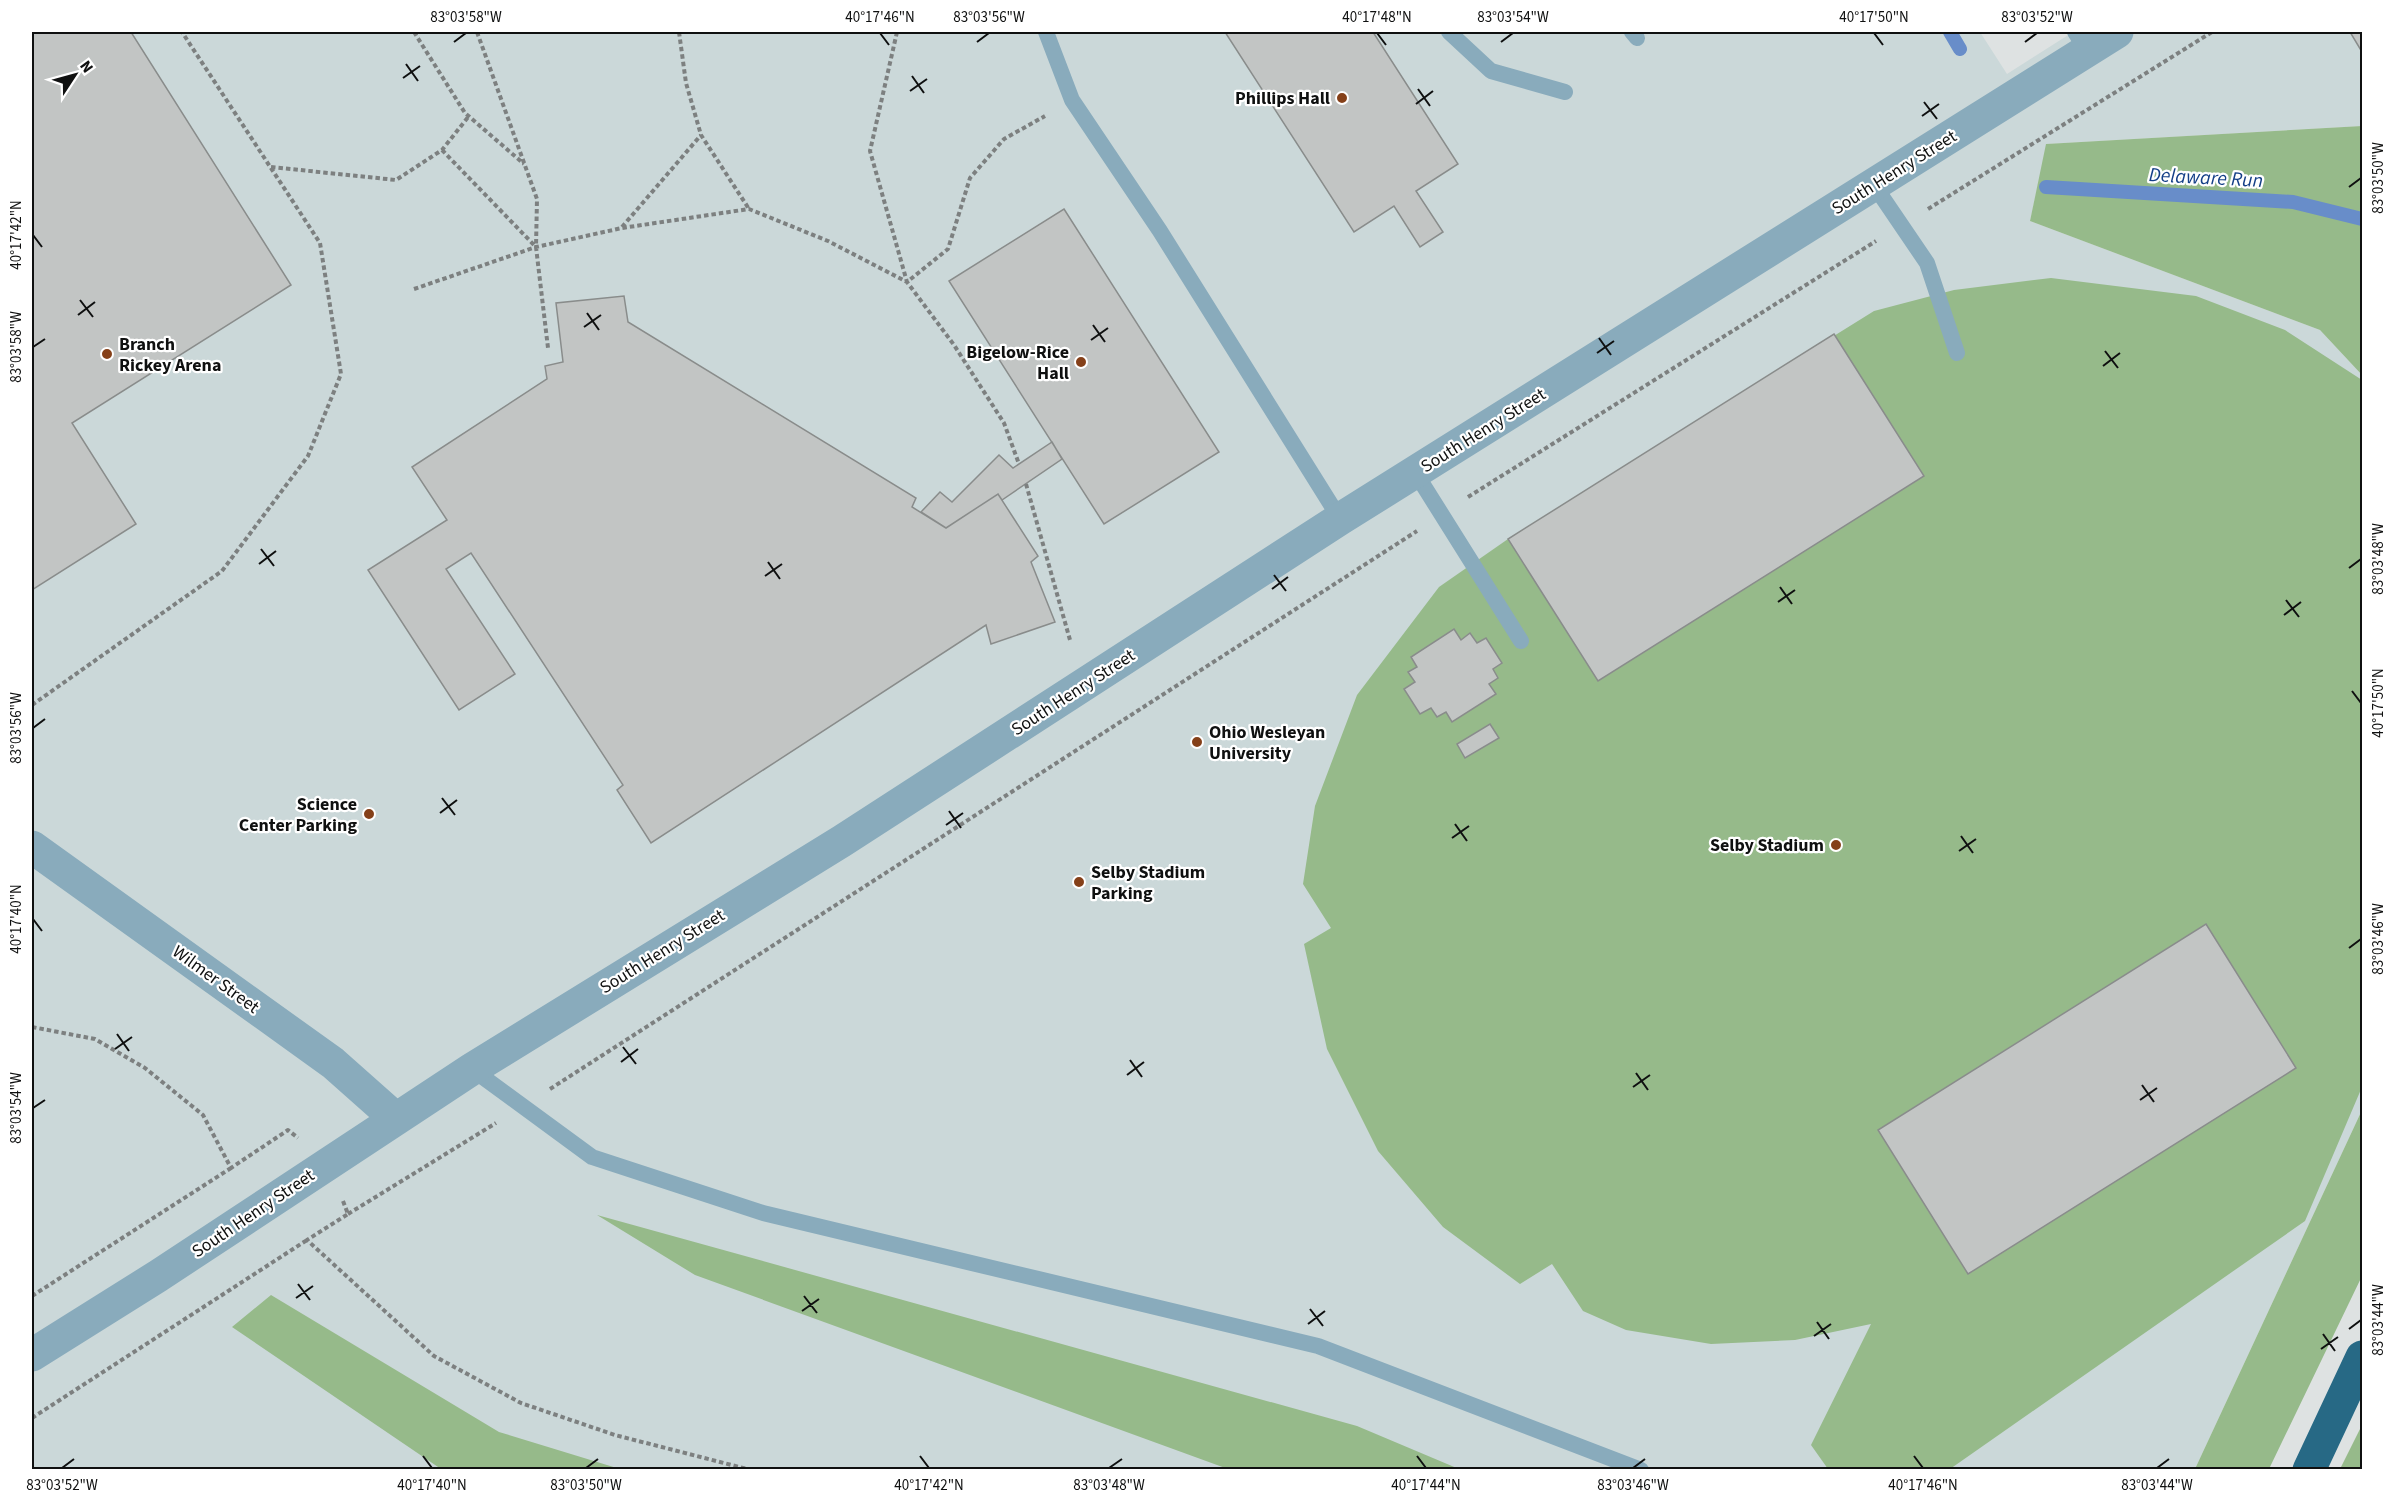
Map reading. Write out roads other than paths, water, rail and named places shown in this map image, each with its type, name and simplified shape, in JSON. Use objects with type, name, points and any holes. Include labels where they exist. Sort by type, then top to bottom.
[{"type":"highway","points":[[2309,1470],[2362,1357]]},
{"type":"street","name":"South Henry Street","points":[[32,1355],[158,1276],[472,1069],[842,841],[1340,519],[1874,185],[2081,41],[2117,32]]},
{"type":"street","name":"Wilmer Street","points":[[32,846],[333,1063],[395,1118]]},
{"type":"lane","points":[[1046,32],[1072,100],[1160,231],[1340,519]]},
{"type":"lane","points":[[1449,32],[1491,70],[1565,92]]},
{"type":"lane","points":[[1874,185],[1927,263],[1957,353]]},
{"type":"lane","points":[[1415,472],[1521,641]]},
{"type":"lane","points":[[472,1069],[592,1157],[774,1216],[1318,1347],[1641,1470]]},
{"type":"waterway","name":"Delaware Run","points":[[1950,32],[1960,49]]},
{"type":"waterway","name":"Delaware Run","points":[[2046,187],[2293,202],[2362,219]]},
{"type":"place","name":"Phillips Hall","points":[[1342,98]]},
{"type":"place","name":"Branch Rickey Arena","points":[[107,354]]},
{"type":"place","name":"Bigelow-Rice Hall","points":[[1081,362]]},
{"type":"place","name":"Ohio Wesleyan University","points":[[1197,742]]},
{"type":"place","name":"Science Center Parking","points":[[369,814]]},
{"type":"place","name":"Selby Stadium","points":[[1836,845]]},
{"type":"place","name":"Selby Stadium Parking","points":[[1079,882]]}]
